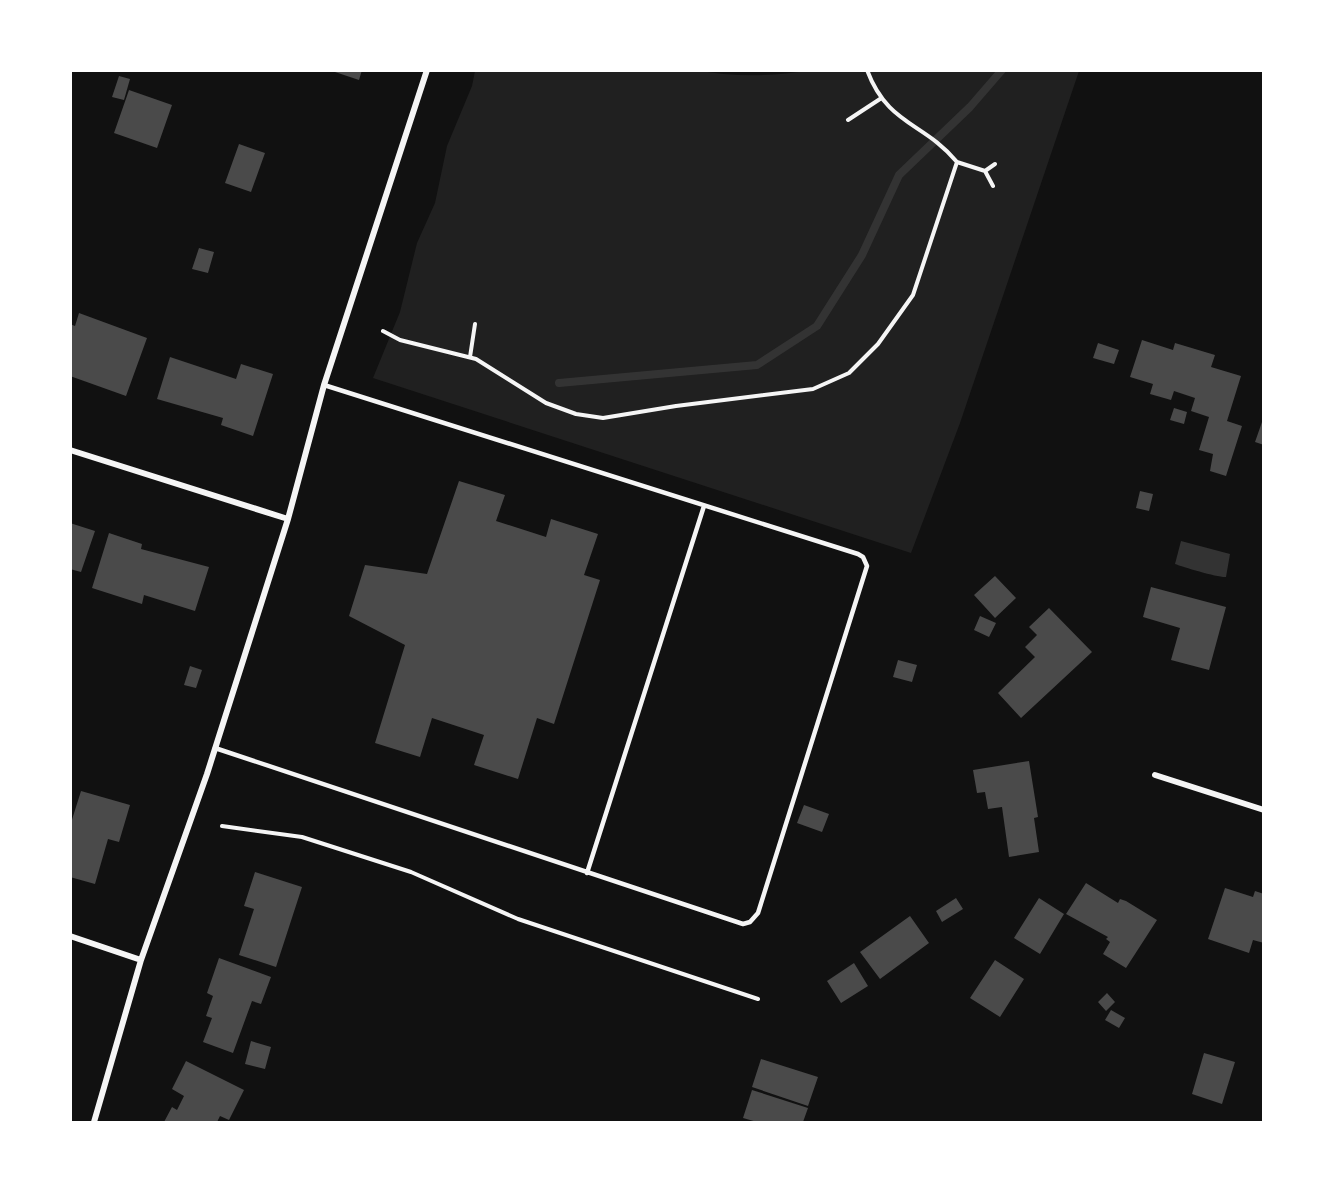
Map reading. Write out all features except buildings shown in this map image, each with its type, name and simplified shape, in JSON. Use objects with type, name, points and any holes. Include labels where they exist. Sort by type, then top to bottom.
[{"type":"street","points":[[94,1122],[141,960],[215,748],[288,519],[324,384],[427,70]]},
{"type":"street","points":[[70,450],[288,519]]},
{"type":"street","points":[[1155,775],[1263,810]]},
{"type":"street","points":[[70,936],[141,960]]},
{"type":"lane","points":[[215,748],[743,924],[754,918],[761,902],[866,561],[858,554],[324,384]]},
{"type":"lane","points":[[587,873],[704,506]]},
{"type":"path","points":[[867,70],[880,99],[890,110],[944,147],[957,162],[985,171],[993,186]]},
{"type":"path","points":[[848,120],[880,99]]},
{"type":"path","points":[[383,331],[400,340],[470,357],[546,403],[576,414],[603,418],[676,406],[813,389],[849,373],[878,344],[913,295],[957,162]]},
{"type":"path","points":[[985,171],[994,164]]},
{"type":"path","points":[[470,357],[475,324]]},
{"type":"path","points":[[222,826],[302,837],[411,872],[518,919],[758,999]]},
{"type":"shaded area","points":[[695,70],[753,75],[810,70],[1079,71],[960,423],[911,553],[373,378],[400,312],[417,243],[435,203],[447,146],[472,86],[475,71]]},
{"type":"shaded area","points":[[1181,541],[1230,554],[1226,577],[1175,564]]},
{"type":"waterway","points":[[559,383],[757,365],[817,326],[862,255],[899,175],[970,107],[1002,70]]}]
